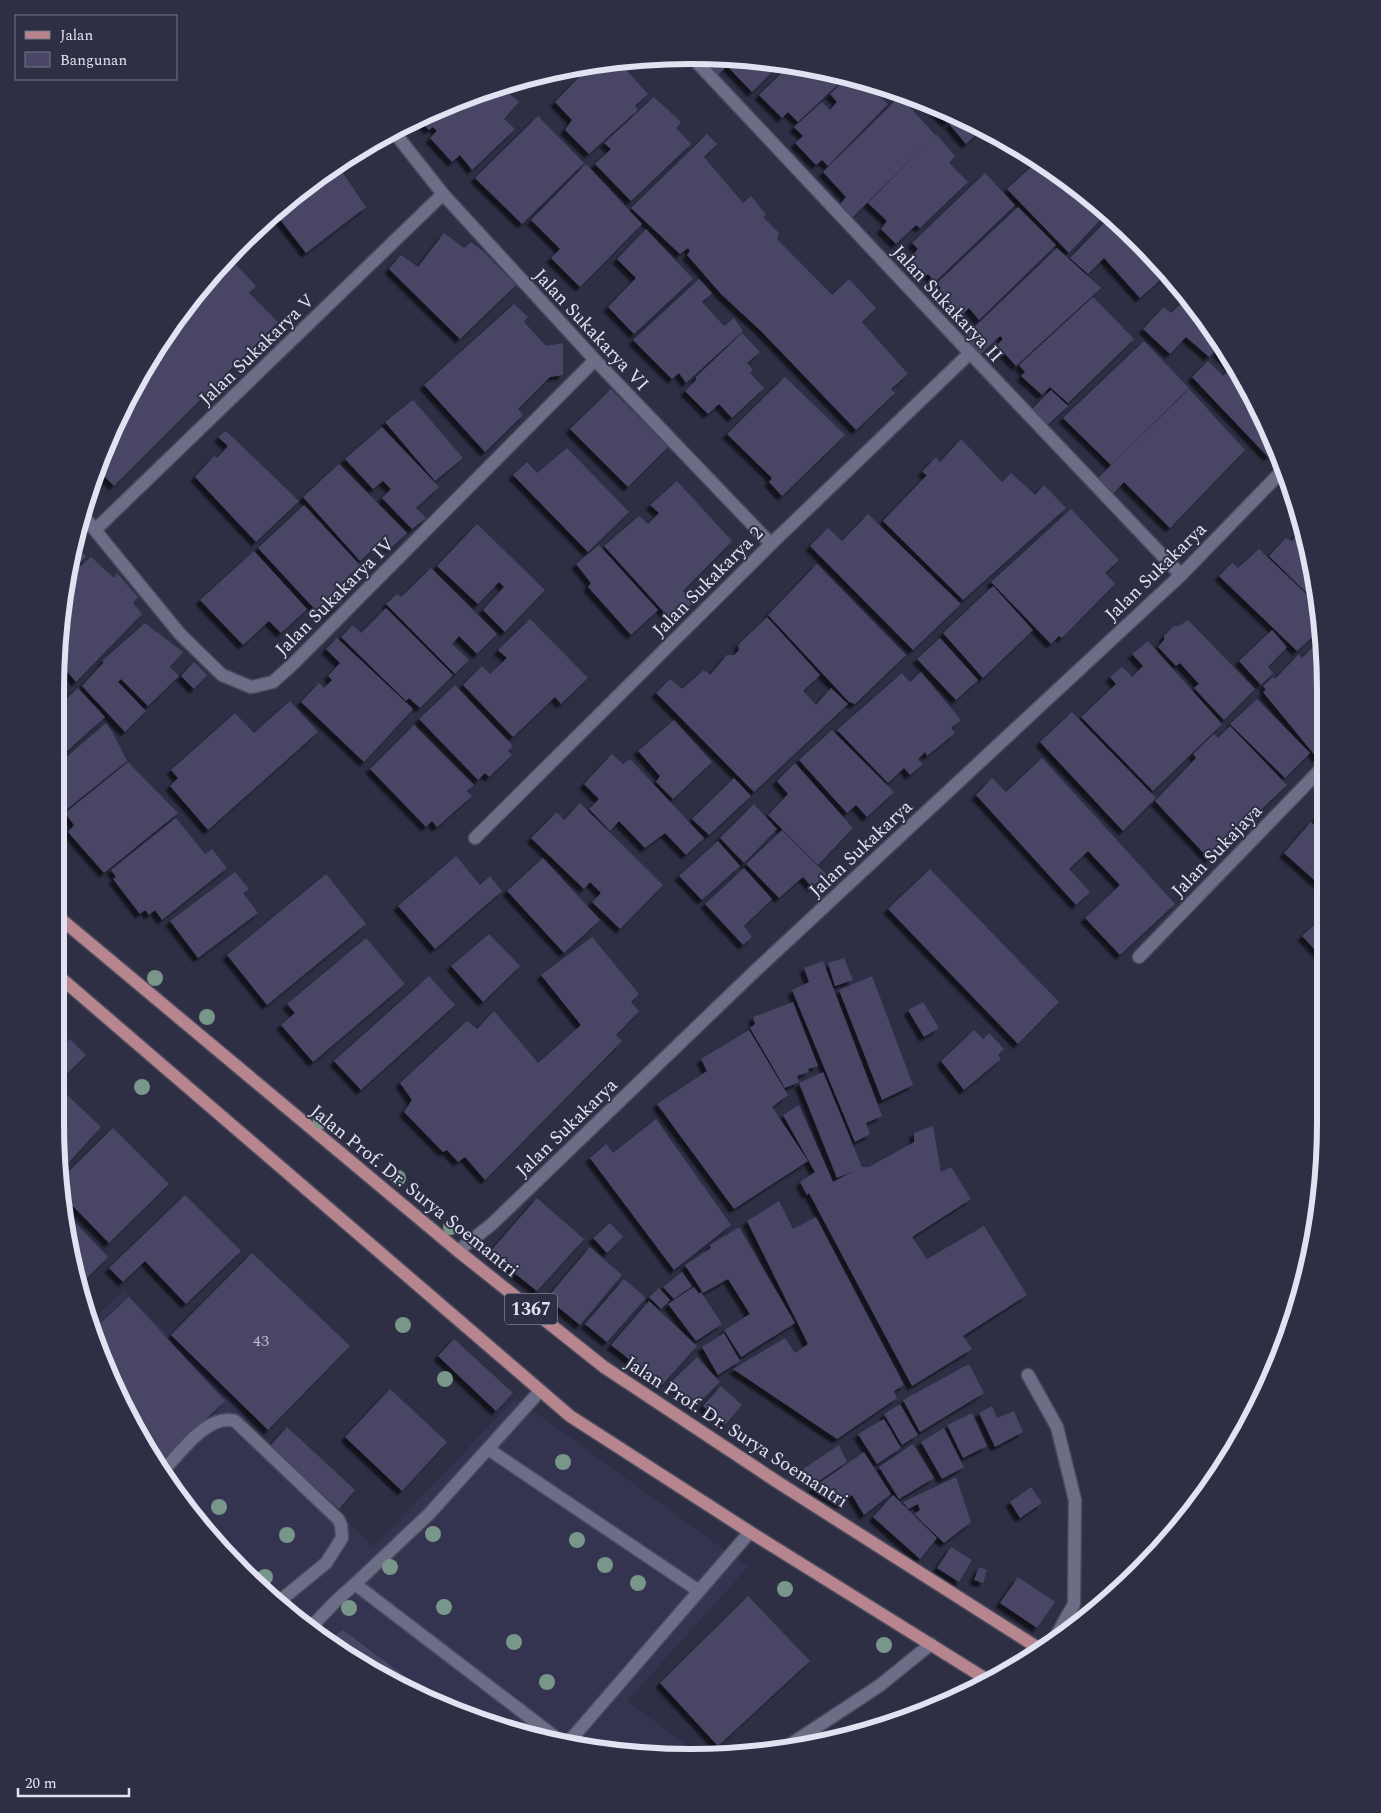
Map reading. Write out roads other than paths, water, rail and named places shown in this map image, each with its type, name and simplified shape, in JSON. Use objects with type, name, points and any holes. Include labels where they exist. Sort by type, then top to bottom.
[{"type":"main road","name":"Jalan Prof. Dr. Surya Soemantri","points":[[64,922],[458,1251],[604,1367],[779,1483],[1035,1646]]},
{"type":"main road","name":"1367","points":[[64,981],[570,1416],[750,1532],[983,1677]]},
{"type":"street","name":"Jalan Sukakarya II","points":[[699,64],[1181,575]]},
{"type":"street","name":"Jalan Sukakarya VI","points":[[398,137],[442,194],[594,360],[771,544]]},
{"type":"street","name":"Jalan Sukakarya V","points":[[95,530],[442,194]]},
{"type":"street","name":"Jalan Sukakarya 2","points":[[475,838],[771,544],[970,353]]},
{"type":"street","name":"Jalan Sukakarya IV","points":[[95,530],[180,634],[222,676],[251,687],[273,682],[594,360]]},
{"type":"street","name":"Jalan Sukakarya","points":[[458,1251],[492,1224],[755,971],[1181,575],[1279,477]]},
{"type":"street","points":[[87,520],[95,530]]},
{"type":"street","name":"Jalan Sukajaya","points":[[1139,957],[1317,773]]},
{"type":"street","points":[[1028,1375],[1057,1427],[1075,1500],[1074,1604],[1060,1629]]},
{"type":"street","points":[[314,1624],[428,1514],[540,1391]]},
{"type":"street","points":[[167,1467],[202,1430],[216,1421],[229,1419],[235,1421],[338,1519],[342,1538],[326,1563],[283,1599]]},
{"type":"street","points":[[488,1449],[699,1591]]},
{"type":"street","points":[[573,1738],[750,1532]]},
{"type":"street","points":[[355,1584],[549,1733]]},
{"type":"street","points":[[798,1740],[879,1686],[931,1644]]}]
